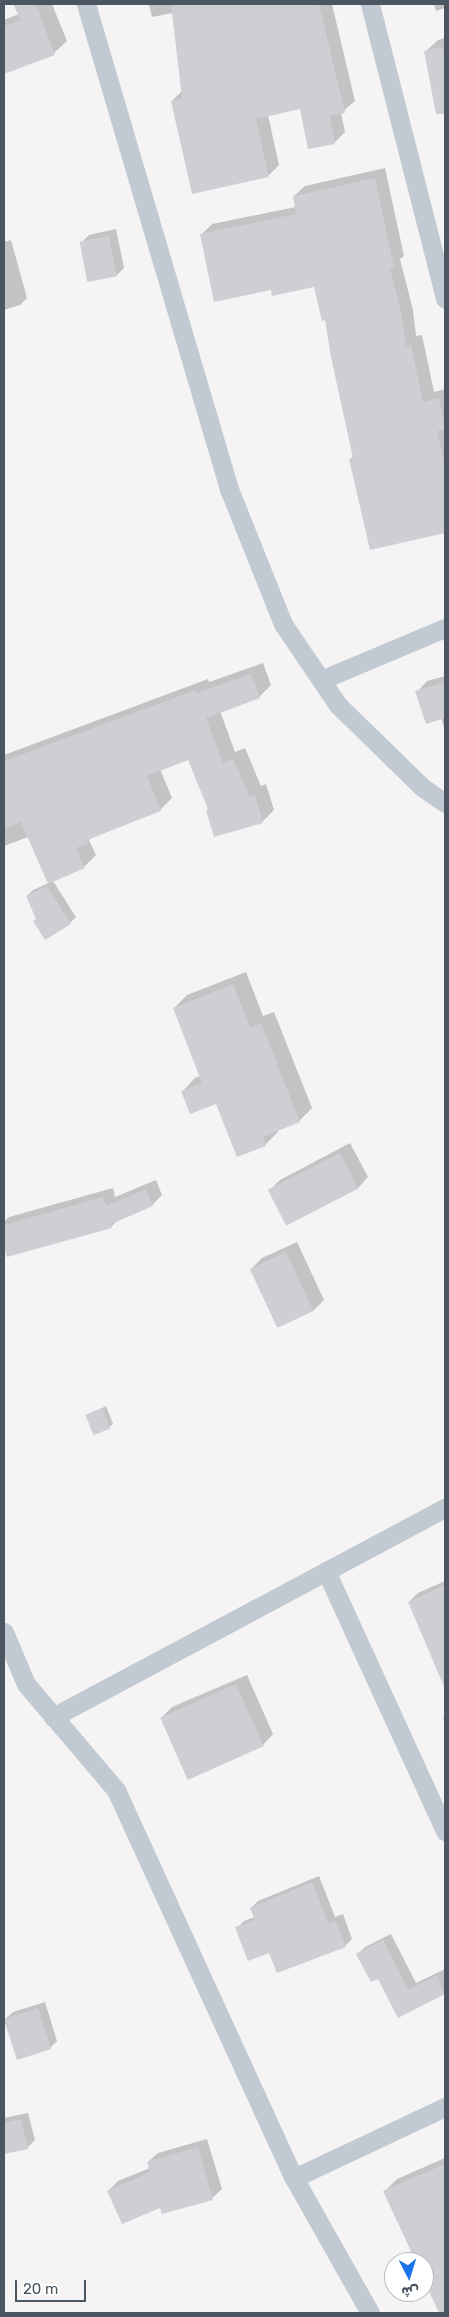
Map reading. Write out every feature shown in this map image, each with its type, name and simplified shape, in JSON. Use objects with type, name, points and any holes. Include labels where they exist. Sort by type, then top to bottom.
[{"type":"street","points":[[86,4],[229,489],[283,624],[338,705],[422,787],[445,803]]},
{"type":"street","points":[[370,4],[445,299]]},
{"type":"street","points":[[321,680],[445,628]]},
{"type":"street","points":[[54,1717],[445,1508]]},
{"type":"street","points":[[326,1571],[445,1831]]},
{"type":"street","points":[[4,1632],[26,1684],[116,1790],[294,2178],[370,2313]]},
{"type":"street","points":[[294,2178],[445,2107]]},
{"type":"building","points":[[13,4],[36,4],[55,55],[4,74],[4,26],[21,20]]},
{"type":"building","points":[[171,4],[319,4],[345,113],[330,116],[335,144],[308,149],[300,109],[256,119],[269,177],[192,194],[171,101],[182,98]]},
{"type":"building","points":[[442,47],[445,60],[445,114],[436,114],[424,51]]},
{"type":"building","points":[[375,178],[394,267],[390,268],[403,321],[406,346],[411,345],[423,402],[439,398],[445,427],[445,430],[437,431],[445,467],[445,533],[370,550],[349,459],[353,458],[325,320],[322,321],[314,287],[272,296],[271,290],[214,302],[200,234],[296,214],[293,196]]},
{"type":"building","points":[[109,236],[117,276],[87,282],[80,242]]},
{"type":"building","points":[[251,674],[260,698],[206,718],[223,763],[233,759],[250,797],[255,795],[263,823],[214,837],[206,810],[208,809],[188,760],[147,776],[161,811],[87,840],[89,843],[76,848],[85,868],[48,884],[21,822],[4,829],[4,761],[196,690],[197,693]]},
{"type":"building","points":[[445,682],[445,718],[426,724],[415,691]]},
{"type":"building","points":[[47,886],[71,924],[45,940],[33,921],[36,919],[26,896]]},
{"type":"building","points":[[233,984],[250,1028],[261,1023],[300,1122],[263,1137],[266,1146],[237,1157],[216,1104],[190,1114],[181,1091],[202,1083],[173,1008]]},
{"type":"building","points":[[340,1153],[358,1189],[286,1225],[268,1190]]},
{"type":"building","points":[[146,1189],[153,1206],[111,1224],[112,1228],[7,1257],[4,1246],[4,1225],[103,1197],[106,1206]]},
{"type":"building","points":[[286,1252],[313,1311],[277,1328],[250,1269]]},
{"type":"building","points":[[102,1408],[110,1428],[94,1435],[85,1415]]},
{"type":"building","points":[[445,1585],[445,1689],[408,1602]]},
{"type":"building","points":[[236,1684],[264,1746],[188,1780],[160,1718]]},
{"type":"building","points":[[312,1882],[328,1923],[336,1921],[346,1947],[277,1973],[269,1953],[248,1961],[235,1927],[255,1920],[250,1908]]},
{"type":"building","points":[[383,1940],[408,1990],[437,1975],[445,1994],[398,2018],[378,1979],[371,1982],[356,1954]]},
{"type":"building","points":[[38,2008],[51,2049],[17,2060],[4,2019]]},
{"type":"building","points":[[21,2119],[28,2149],[4,2154],[4,2123]]},
{"type":"building","points":[[198,2147],[213,2200],[162,2214],[160,2208],[122,2224],[107,2191],[150,2172],[147,2162]]},
{"type":"building","points":[[445,2164],[445,2313],[439,2313],[434,2302],[434,2252],[411,2252],[383,2191]]}]
